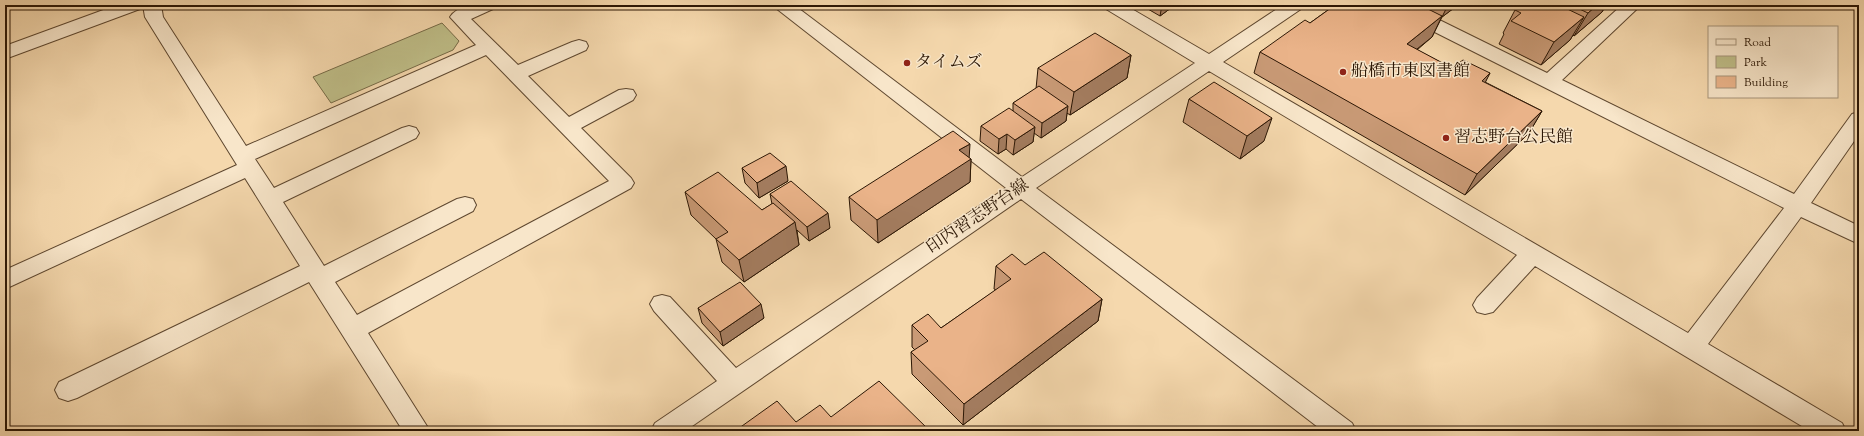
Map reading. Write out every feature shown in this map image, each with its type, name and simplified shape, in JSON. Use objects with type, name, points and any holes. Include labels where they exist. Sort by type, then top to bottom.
[{"type":"street","points":[[5,53],[134,5]]},
{"type":"street","points":[[152,5],[154,18],[351,330],[417,431]]},
{"type":"street","points":[[351,330],[623,183],[459,17],[487,5]]},
{"type":"street","points":[[783,5],[1020,188],[1343,431]]},
{"type":"street","points":[[1112,5],[1833,431]]},
{"type":"street","name":"印内習志野台線","points":[[664,431],[1020,188],[1295,5]]},
{"type":"street","points":[[1395,5],[1859,236]]},
{"type":"street","points":[[1549,82],[1632,5]]},
{"type":"street","points":[[515,74],[579,46]]},
{"type":"street","points":[[5,280],[246,162],[488,47]]},
{"type":"street","points":[[566,127],[626,95]]},
{"type":"street","points":[[1692,347],[1798,205],[1859,119]]},
{"type":"street","points":[[269,199],[409,133]]},
{"type":"street","points":[[68,390],[465,205]]},
{"type":"street","points":[[1486,305],[1533,253]]},
{"type":"street","points":[[662,304],[734,383]]},
{"type":"green space","points":[[442,23],[459,41],[453,50],[331,103],[313,77]]},
{"type":"building","points":[[1335,5],[1420,5],[1442,16],[1407,44],[1452,68],[1463,60],[1490,73],[1482,81],[1542,111],[1477,174],[1260,52],[1305,20],[1310,23]]},
{"type":"building","points":[[1521,5],[1559,5],[1584,17],[1554,42],[1511,21],[1521,13],[1515,10]]},
{"type":"building","points":[[1571,5],[1597,5],[1588,13]]},
{"type":"building","points":[[1095,33],[1131,55],[1074,92],[1038,68]]},
{"type":"building","points":[[1214,82],[1272,118],[1247,136],[1189,99]]},
{"type":"building","points":[[1039,86],[1068,106],[1042,123],[1013,103]]},
{"type":"building","points":[[1009,108],[1035,127],[1015,140],[1007,134],[999,139],[981,126]]},
{"type":"building","points":[[953,131],[970,144],[959,150],[971,159],[877,220],[849,197]]},
{"type":"building","points":[[770,153],[786,166],[757,183],[742,168]]},
{"type":"building","points":[[718,172],[762,210],[773,203],[795,222],[739,260],[716,239],[728,232],[685,192]]},
{"type":"building","points":[[791,181],[828,213],[807,227],[770,194]]},
{"type":"building","points":[[1044,252],[1102,299],[964,404],[911,352],[928,341],[912,325],[928,314],[941,328],[1011,279],[996,266],[1012,254],[1025,265]]},
{"type":"building","points":[[740,282],[761,304],[720,332],[698,308]]},
{"type":"building","points":[[879,381],[930,431],[735,431],[777,401],[796,422],[820,405],[831,417]]},
{"type":"place","name":"タイムズ","points":[[907,63]]},
{"type":"place","name":"船橋市東図書館","points":[[1343,72]]},
{"type":"place","name":"習志野台公民館","points":[[1446,138]]}]
